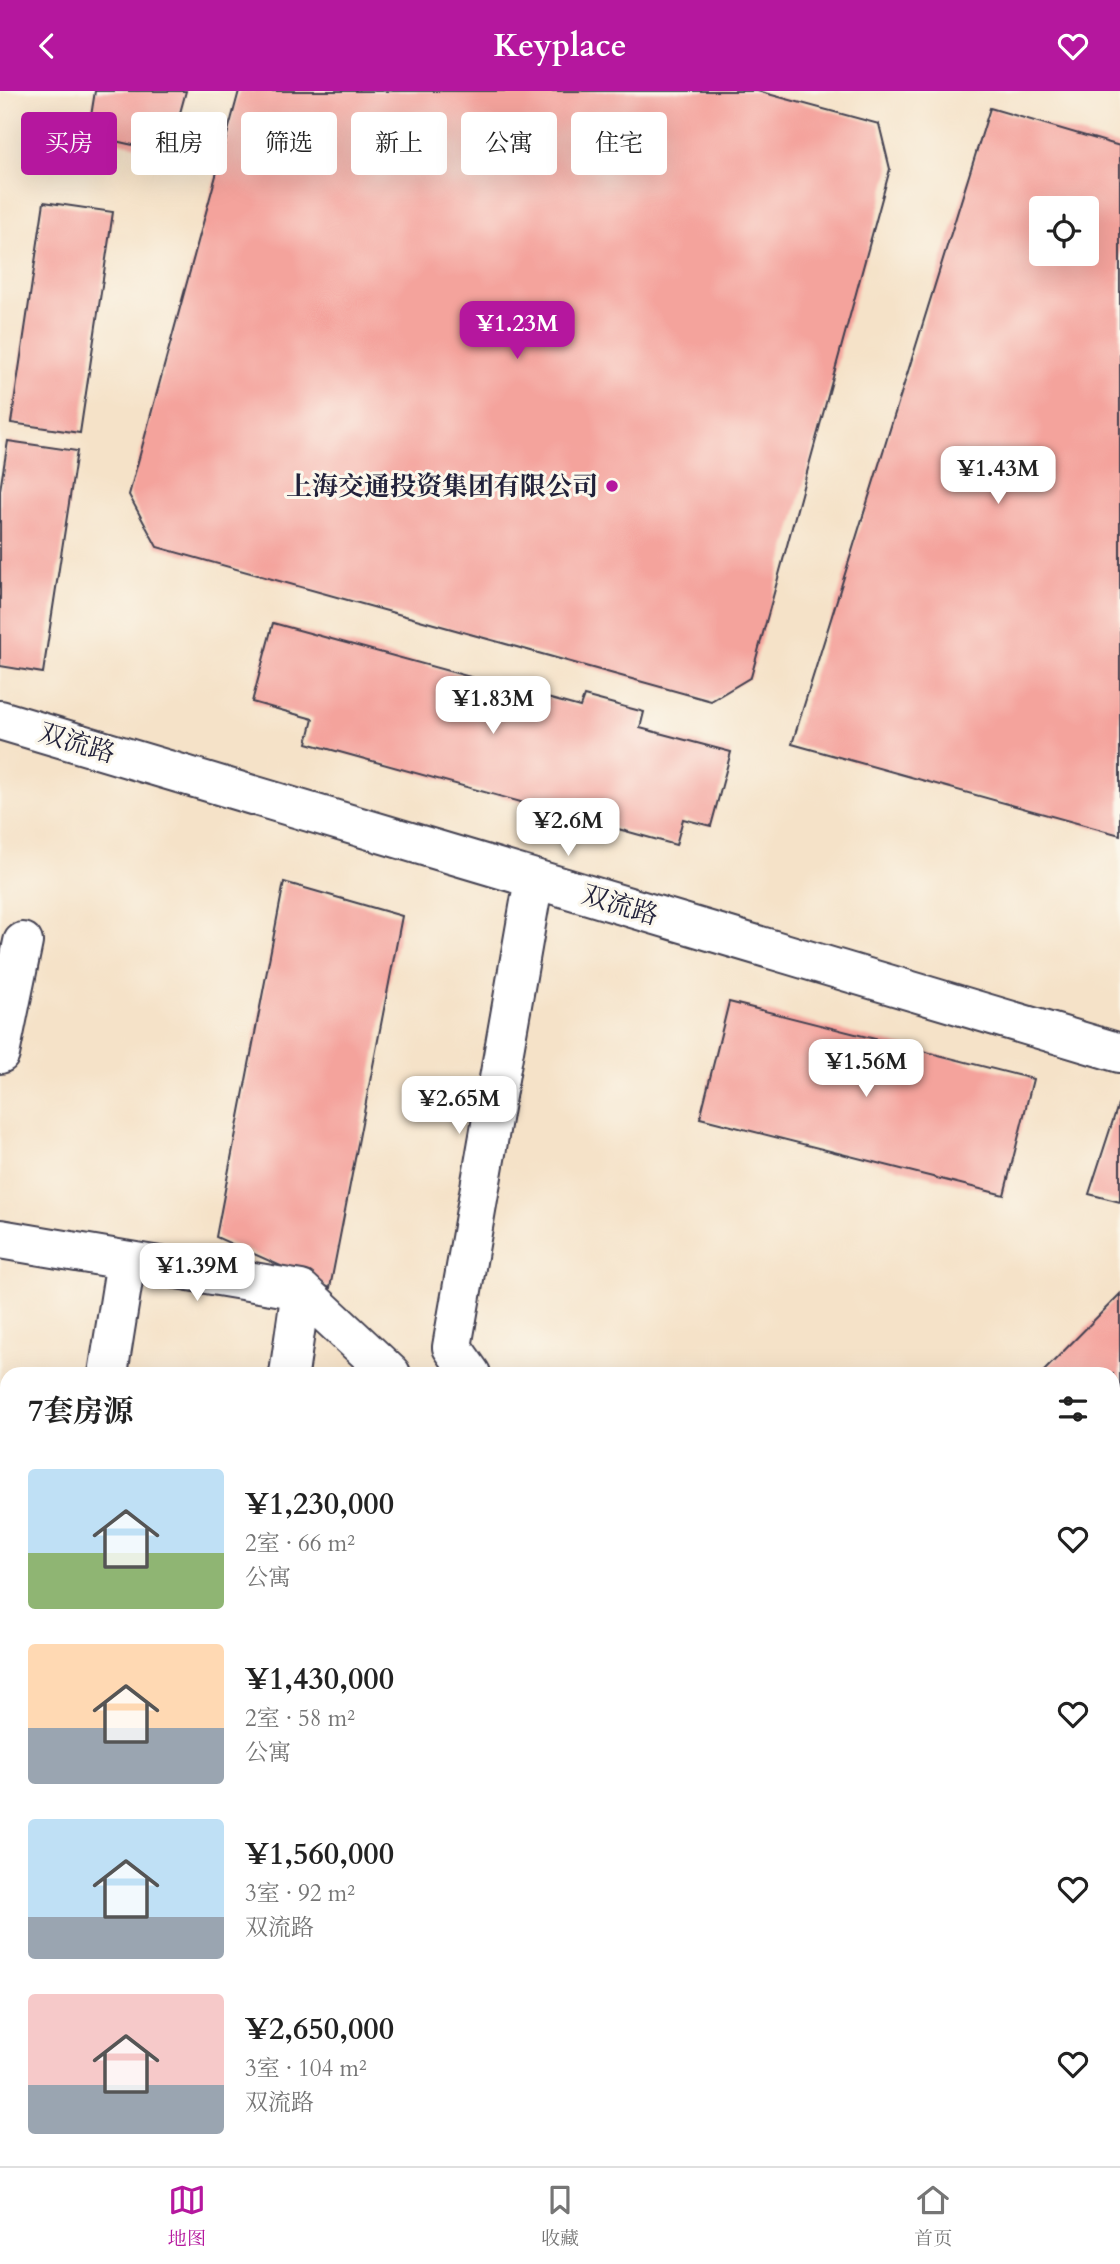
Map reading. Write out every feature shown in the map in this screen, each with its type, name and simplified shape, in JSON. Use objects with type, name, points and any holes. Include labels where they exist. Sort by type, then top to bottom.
[{"type":"street","name":"双流路","points":[[0,720],[1120,1053]]},
{"type":"street","points":[[466,1367],[452,1347],[534,879]]},
{"type":"street","points":[[0,1054],[23,942]]},
{"type":"street","points":[[0,1239],[301,1290],[384,1367]]},
{"type":"street","points":[[109,1367],[126,1261]]},
{"type":"street","points":[[290,1367],[301,1290]]},
{"type":"building","points":[[95,91],[186,91],[180,112],[131,112],[131,145],[117,141],[117,112],[92,112]]},
{"type":"building","points":[[239,91],[757,91],[879,124],[890,169],[751,677],[711,701],[157,547],[129,495],[216,175],[227,175],[227,135]]},
{"type":"building","points":[[990,108],[1120,146],[1120,835],[792,744]]},
{"type":"building","points":[[44,202],[113,212],[80,433],[11,423]]},
{"type":"building","points":[[8,441],[77,451],[43,673],[0,666],[0,490]]},
{"type":"building","points":[[273,623],[580,707],[584,696],[644,712],[640,728],[731,752],[711,826],[683,819],[676,845],[307,743],[313,719],[252,702]]},
{"type":"building","points":[[284,882],[402,916],[330,1288],[216,1237]]},
{"type":"building","points":[[729,1002],[1033,1079],[1004,1195],[700,1118]]},
{"type":"building","points":[[1120,1105],[1120,1202],[1089,1194]]},
{"type":"building","points":[[1120,1294],[1120,1367],[1048,1367]]},
{"type":"place","name":"上海交通投资集团有限公司","points":[[612,486]]}]
